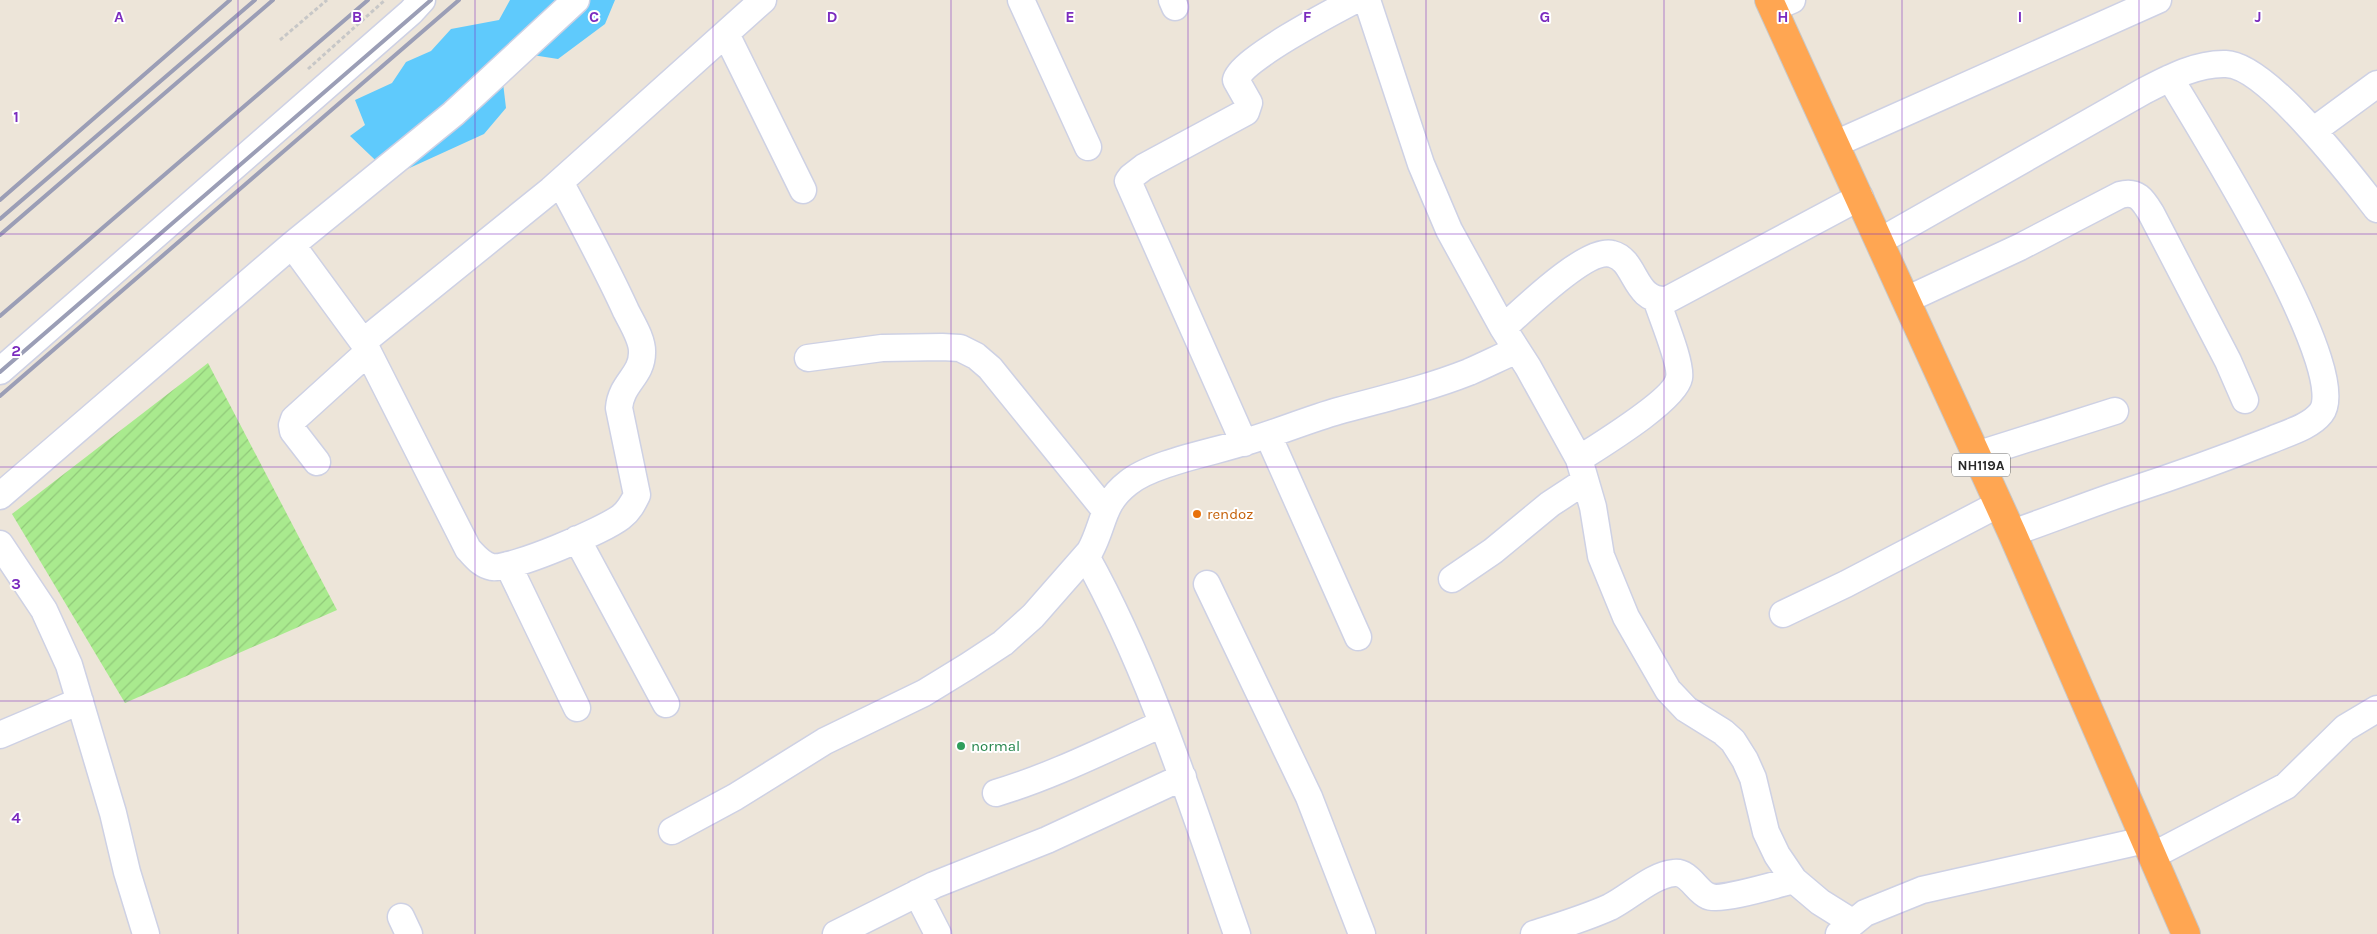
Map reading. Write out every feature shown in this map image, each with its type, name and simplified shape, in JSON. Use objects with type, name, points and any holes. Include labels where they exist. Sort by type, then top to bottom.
[{"type":"highway","name":"NH119A","points":[[1778,3],[1835,144],[2012,533],[2186,934]]},
{"type":"street","points":[[0,371],[403,19],[422,0]]},
{"type":"street","points":[[0,496],[292,245],[453,114],[576,0]]},
{"type":"street","points":[[317,462],[293,431],[294,419],[366,348],[560,182],[763,0]]},
{"type":"street","points":[[1021,0],[1088,147]]},
{"type":"street","points":[[1355,0],[1288,37],[1242,70],[1236,80],[1249,103],[1246,112],[1144,167],[1130,177],[1128,181],[1256,439],[1358,636]]},
{"type":"street","points":[[1367,0],[1432,193],[1453,238],[1517,350],[1582,470],[1593,507],[1601,556],[1626,618],[1668,690],[1686,709],[1723,732],[1745,760],[1753,778],[1766,832],[1777,855],[1794,880],[1820,902],[1845,928],[1864,913],[1922,890],[2148,848],[2286,786],[2345,728],[2377,708]]},
{"type":"street","points":[[1835,144],[2158,0]]},
{"type":"street","points":[[726,34],[804,190]]},
{"type":"street","points":[[1880,242],[2170,78],[2210,65],[2228,64],[2244,69],[2265,85],[2313,131],[2377,209]]},
{"type":"street","points":[[2012,533],[2234,455],[2292,431],[2321,413],[2326,403],[2326,390],[2316,355],[2304,320],[2289,287],[2248,210],[2170,78]]},
{"type":"street","points":[[2313,131],[2377,84]]},
{"type":"street","points":[[292,245],[366,348],[468,549],[480,562],[492,567],[508,565],[577,540],[622,516],[631,507],[637,494],[619,408],[620,396],[638,369],[643,352],[637,334],[609,274],[560,182]]},
{"type":"street","points":[[1906,300],[2020,246],[2120,195],[2128,192],[2136,194],[2151,213],[2228,361],[2244,400]]},
{"type":"street","points":[[1503,328],[1564,275],[1601,254],[1612,254],[1619,258],[1646,294],[1657,301],[1667,300],[1860,197]]},
{"type":"street","points":[[1452,579],[1485,557],[1550,504],[1582,470],[1633,423],[1675,388],[1679,377],[1677,363],[1657,301]]},
{"type":"street","points":[[808,358],[882,348],[960,348],[976,356],[990,368],[1105,510]]},
{"type":"street","points":[[672,831],[735,797],[825,741],[924,694],[1003,643],[1034,616],[1086,556],[1097,538],[1105,510],[1120,490],[1130,481],[1149,471],[1256,439],[1338,411],[1434,384],[1468,372],[1517,350]]},
{"type":"street","points":[[1976,455],[2115,411]]},
{"type":"street","points":[[1783,614],[1846,584],[1998,504]]},
{"type":"street","points":[[577,540],[666,704]]},
{"type":"street","points":[[0,544],[44,610],[69,665],[120,836],[127,872],[146,934]]},
{"type":"street","points":[[1086,556],[1128,638],[1183,778],[1237,934]]},
{"type":"street","points":[[508,565],[577,708]]},
{"type":"street","points":[[1208,584],[1309,797],[1362,934]]},
{"type":"street","points":[[0,735],[80,701]]},
{"type":"street","points":[[996,793],[1107,749],[1162,724]]},
{"type":"street","points":[[836,934],[917,893],[1001,856],[1047,840],[1183,778]]},
{"type":"street","points":[[1534,934],[1607,908],[1657,879],[1674,873],[1680,873],[1687,877],[1700,891],[1715,898],[1794,880]]},
{"type":"street","points":[[917,893],[938,934]]},
{"type":"path","points":[[246,8],[255,0]]},
{"type":"path","points":[[280,40],[327,0]]},
{"type":"path","points":[[308,69],[385,0]]},
{"type":"green space","points":[[208,363],[337,610],[125,703],[12,514]]},
{"type":"water","points":[[510,0],[615,0],[605,24],[558,59],[526,54],[501,66],[506,108],[484,134],[392,176],[350,136],[365,125],[355,100],[392,83],[406,62],[431,51],[451,29],[499,20]]},
{"type":"railway","points":[[0,200],[230,0]]},
{"type":"railway","points":[[0,219],[255,0]]},
{"type":"railway","points":[[0,235],[273,0]]},
{"type":"railway","points":[[0,316],[368,0]]},
{"type":"railway","points":[[0,372],[431,0]]},
{"type":"railway","points":[[0,396],[459,0]]},
{"type":"place","name":"rendoz","points":[[1197,514]]},
{"type":"place","name":"normal","points":[[961,746]]}]
